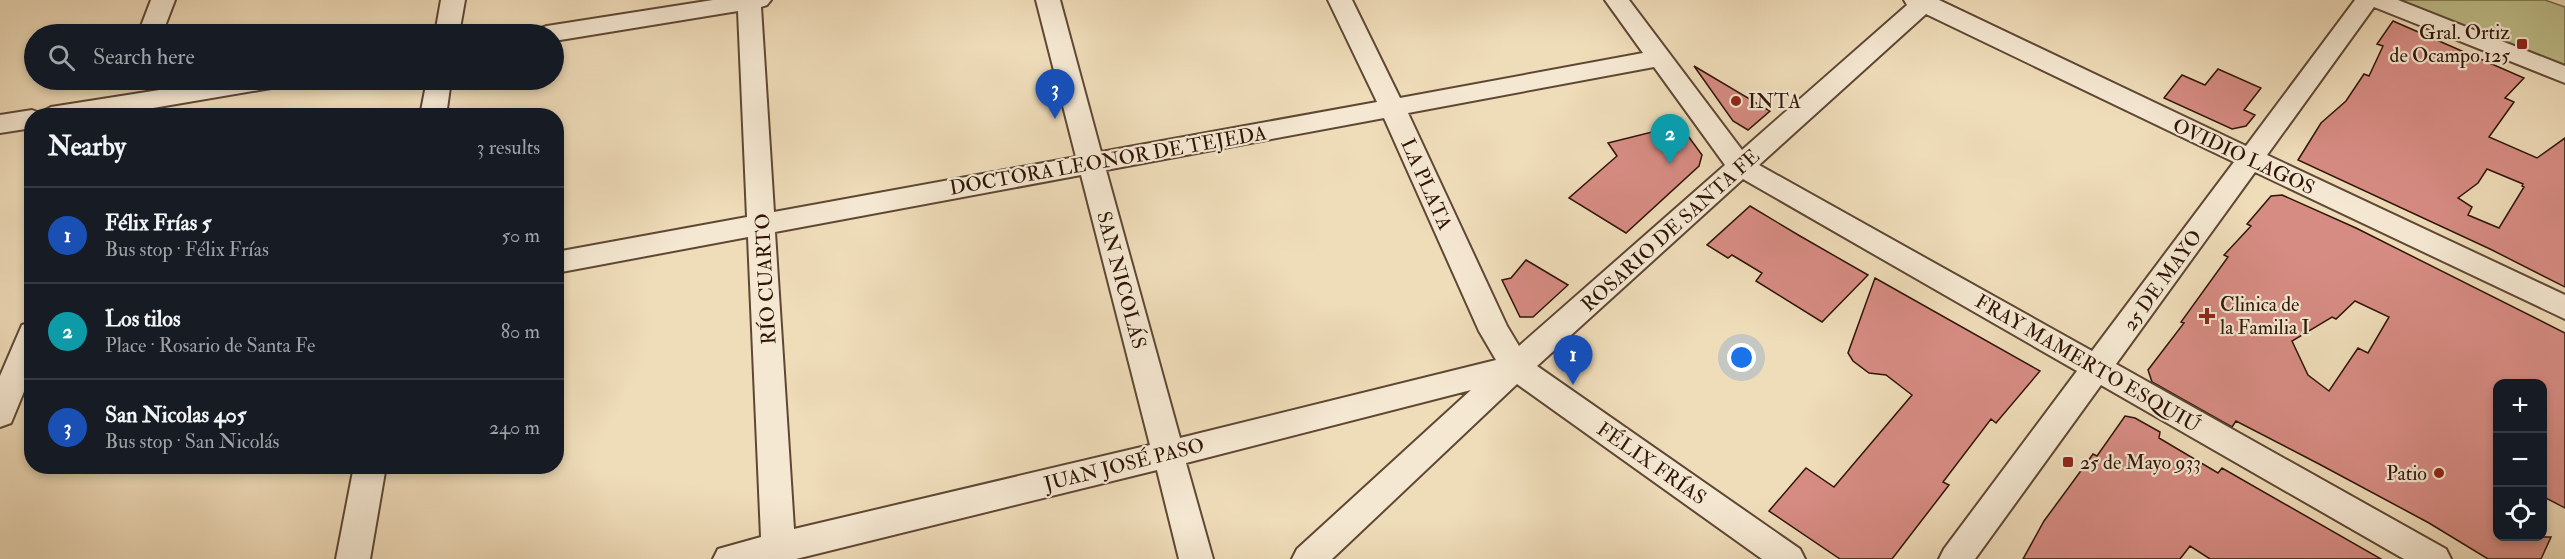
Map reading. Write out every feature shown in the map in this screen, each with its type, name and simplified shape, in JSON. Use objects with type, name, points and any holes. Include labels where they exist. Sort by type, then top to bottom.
[{"type":"street","points":[[154,24],[163,0]]},
{"type":"street","points":[[449,24],[453,0]]},
{"type":"street","points":[[564,31],[753,0]]},
{"type":"street","name":"RÍO CUARTO","points":[[753,0],[779,553]]},
{"type":"street","name":"SAN NICOLÁS","points":[[1048,0],[1196,559]]},
{"type":"street","name":"LA PLATA","points":[[1340,0],[1393,109],[1494,331],[1516,367]]},
{"type":"street","points":[[1617,0],[1742,167]]},
{"type":"street","name":"25 DE MAYO","points":[[1956,559],[2367,0]]},
{"type":"street","points":[[2377,0],[2565,75]]},
{"type":"street","name":"OVIDIO LAGOS","points":[[1922,1],[2565,308]]},
{"type":"street","name":"ROSARIO DE SANTA FE","points":[[1308,559],[1516,367],[1742,167],[1922,1]]},
{"type":"street","name":"DOCTORA LEONOR DE TEJEDA","points":[[564,261],[1660,58]]},
{"type":"street","points":[[122,108],[129,90]]},
{"type":"street","points":[[131,108],[221,90]]},
{"type":"street","points":[[435,108],[438,90]]},
{"type":"street","points":[[0,124],[24,120]]},
{"type":"street","name":"FRAY MAMERTO ESQUIÚ","points":[[1742,167],[2434,559]]},
{"type":"street","points":[[0,414],[24,350]]},
{"type":"street","name":"JUAN JOSÉ PASO","points":[[730,559],[779,553],[1516,367]]},
{"type":"street","name":"FÉLIX FRÍAS","points":[[1516,367],[1788,559]]},
{"type":"street","points":[[353,559],[369,474]]},
{"type":"green space","points":[[2396,0],[2545,0],[2565,7],[2565,65]]},
{"type":"building","points":[[2393,21],[2524,78],[2505,98],[2514,102],[2489,137],[2537,158],[2565,138],[2565,287],[2490,249],[2298,160],[2321,123],[2346,101],[2364,74],[2369,76],[2383,46],[2377,44]],"holes":[[[2487,169],[2523,184],[2524,187],[2499,228],[2468,215],[2472,207],[2458,198],[2478,183]]]},
{"type":"building","name":"INTA","points":[[1694,66],[1770,111],[1748,130],[1733,121]]},
{"type":"building","points":[[2218,69],[2261,88],[2244,110],[2255,115],[2246,126],[2232,129],[2164,98],[2182,75],[2205,85]]},
{"type":"building","points":[[1680,125],[1702,155],[1699,166],[1626,233],[1569,198],[1617,156],[1608,143]]},
{"type":"building","points":[[2282,195],[2356,228],[2565,333],[2565,508],[2547,499],[2547,379],[2493,379],[2493,541],[2547,541],[2547,537],[2551,537],[2541,559],[2488,559],[2429,523],[2319,464],[2236,421],[2232,427],[2152,382],[2148,370],[2184,323],[2181,322],[2228,257],[2224,255],[2251,226],[2247,224],[2271,196]],"holes":[[[2355,301],[2389,317],[2368,353],[2358,348],[2329,391],[2308,375],[2292,341],[2332,317],[2336,319]]]},
{"type":"building","points":[[1750,206],[1868,275],[1822,322],[1756,281],[1762,273],[1732,255],[1728,258],[1707,245]]},
{"type":"building","points":[[1526,260],[1568,285],[1533,317],[1520,317],[1502,280],[1511,278]]},
{"type":"building","points":[[1875,278],[2040,371],[1996,423],[1991,419],[1943,482],[1949,485],[1892,559],[1840,559],[1769,511],[1806,468],[1834,487],[1912,395],[1886,375],[1869,373],[1853,361],[1848,353]]},
{"type":"building","points":[[2125,416],[2135,418],[2160,432],[2159,438],[2218,473],[2222,468],[2381,559],[2210,559],[2190,546],[2180,559],[2023,559],[2044,521],[2093,454],[2097,456]]},
{"type":"place","name":"Gral. Ortiz de Ocampo 125","points":[[2522,44]]},
{"type":"place","name":"INTA","points":[[1736,101]]},
{"type":"place","name":"San Nicolas 405","points":[[1055,119]]},
{"type":"place","name":"Los tilos","points":[[1670,164]]},
{"type":"place","name":"Clinica de la Familia I","points":[[2207,316]]},
{"type":"place","name":"Félix Frías 5","points":[[1573,385]]},
{"type":"place","name":"25 de Mayo 933","points":[[2068,462]]},
{"type":"place","name":"Patio","points":[[2439,473]]}]
